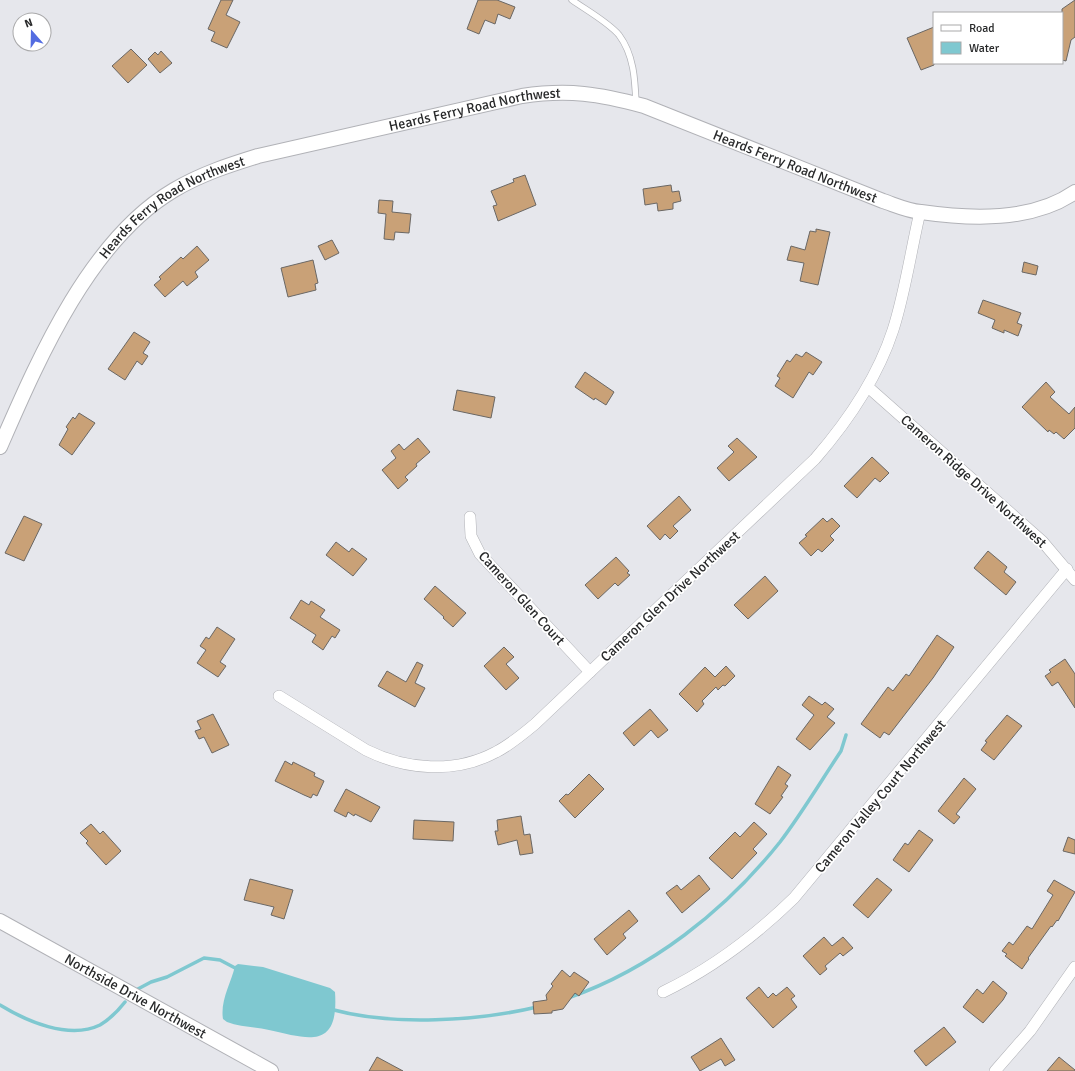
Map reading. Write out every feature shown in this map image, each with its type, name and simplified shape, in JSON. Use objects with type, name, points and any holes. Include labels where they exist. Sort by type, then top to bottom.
[{"type":"street","name":"Heards Ferry Road Northwest","points":[[0,447],[42,355],[86,279],[107,250],[130,224],[174,190],[223,166],[258,156],[522,96],[549,92],[574,92],[603,95],[636,103],[883,201],[920,212],[969,216],[1021,213],[1056,203],[1075,192]]},
{"type":"street","name":"Cameron Glen Drive Northwest","points":[[279,696],[379,756],[411,766],[444,767],[477,760],[507,746],[535,724],[815,459],[844,425],[868,386],[893,330],[920,212]]},
{"type":"street","name":"Cameron Ridge Drive Northwest","points":[[868,386],[1042,541],[1075,580]]},
{"type":"street","name":"Cameron Glen Court","points":[[470,517],[472,536],[480,554],[590,672]]},
{"type":"street","name":"Cameron Valley Court Northwest","points":[[663,992],[689,980],[732,952],[765,926],[794,898],[1067,569]]},
{"type":"street","name":"Northside Drive Northwest","points":[[0,921],[271,1071]]},
{"type":"street","points":[[994,1071],[1030,1032],[1075,967]]},
{"type":"lane","points":[[572,0],[596,16],[618,35],[630,55],[635,79],[636,103]]},
{"type":"water","points":[[238,964],[263,967],[330,988],[335,992],[335,1011],[332,1024],[326,1032],[318,1036],[309,1037],[227,1022],[223,1019],[222,1012],[224,999],[235,966]]},
{"type":"building","points":[[221,0],[233,0],[226,15],[240,22],[227,48],[211,41],[215,32],[208,29]]},
{"type":"building","points":[[478,0],[497,0],[515,7],[510,19],[498,14],[495,24],[485,20],[479,34],[467,29]]},
{"type":"building","points":[[1075,0],[1075,37],[1071,40],[1066,61],[1063,60],[1062,9]]},
{"type":"building","points":[[933,27],[934,65],[921,70],[907,38]]},
{"type":"building","points":[[131,49],[147,65],[128,83],[112,66]]},
{"type":"building","points":[[161,51],[172,63],[160,73],[148,59],[155,52],[158,55]]},
{"type":"building","points":[[525,175],[536,205],[498,221],[493,206],[497,205],[491,191],[514,182],[513,179]]},
{"type":"building","points":[[671,185],[672,192],[679,191],[681,201],[673,203],[673,209],[658,211],[657,203],[645,205],[643,189]]},
{"type":"building","points":[[379,200],[393,201],[392,212],[411,214],[409,233],[395,232],[394,240],[384,239],[386,214],[378,213]]},
{"type":"building","points":[[816,229],[830,232],[818,285],[800,281],[804,263],[787,260],[791,246],[805,250],[810,231],[816,232]]},
{"type":"building","points":[[332,240],[339,253],[325,260],[318,246]]},
{"type":"building","points":[[197,246],[209,260],[195,272],[198,277],[187,286],[183,281],[165,297],[154,285],[161,279],[159,277],[181,257],[183,259]]},
{"type":"building","points":[[313,260],[318,283],[315,284],[316,290],[288,297],[281,268]]},
{"type":"building","points":[[1024,262],[1038,266],[1036,275],[1022,272]]},
{"type":"building","points":[[983,300],[1021,313],[1017,323],[1022,325],[1018,336],[1004,330],[1004,333],[992,328],[995,320],[978,313]]},
{"type":"building","points":[[134,332],[150,342],[143,353],[148,356],[142,365],[137,361],[125,380],[108,369]]},
{"type":"building","points":[[806,352],[822,362],[813,375],[809,372],[793,398],[775,386],[780,378],[777,376],[787,360],[790,362],[796,354],[802,357]]},
{"type":"building","points":[[585,372],[614,392],[606,405],[595,398],[594,400],[575,387]]},
{"type":"building","points":[[1046,382],[1055,392],[1050,397],[1069,414],[1075,407],[1075,428],[1064,439],[1056,432],[1054,434],[1049,430],[1048,432],[1022,407]]},
{"type":"building","points":[[457,390],[495,397],[491,418],[453,410]]},
{"type":"building","points":[[79,413],[95,423],[72,455],[59,445],[68,429],[66,427],[73,417],[75,419]]},
{"type":"building","points":[[418,438],[430,452],[416,464],[417,466],[405,477],[408,480],[398,489],[382,470],[396,458],[391,451],[399,444],[404,450]]},
{"type":"building","points":[[737,438],[757,457],[729,481],[717,468],[734,452],[728,446]]},
{"type":"building","points":[[872,457],[889,473],[880,482],[875,478],[857,498],[844,486]]},
{"type":"building","points":[[679,496],[691,510],[673,526],[678,531],[670,539],[665,534],[660,540],[647,526]]},
{"type":"building","points":[[24,516],[42,524],[24,561],[5,553]]},
{"type":"building","points":[[823,518],[827,522],[832,518],[840,526],[830,536],[834,540],[822,552],[818,549],[811,556],[799,543],[807,536],[805,535]]},
{"type":"building","points":[[336,542],[349,552],[352,548],[367,559],[353,576],[326,555]]},
{"type":"building","points":[[988,551],[1007,567],[1004,572],[1016,582],[1006,595],[974,568]]},
{"type":"building","points":[[616,557],[629,571],[627,573],[630,575],[618,586],[615,583],[598,599],[585,585]]},
{"type":"building","points":[[765,576],[778,591],[748,619],[734,605]]},
{"type":"building","points":[[435,586],[466,613],[453,627],[424,599]]},
{"type":"building","points":[[301,600],[309,605],[311,601],[325,610],[320,617],[340,630],[335,638],[332,636],[323,650],[312,642],[316,635],[290,618]]},
{"type":"building","points":[[217,627],[235,639],[220,662],[226,666],[218,677],[197,663],[206,650],[200,646],[206,637],[209,639]]},
{"type":"building","points":[[937,635],[954,647],[933,678],[889,735],[884,732],[880,738],[861,724],[888,687],[893,691],[906,674],[909,676]]},
{"type":"building","points":[[504,647],[514,657],[506,664],[519,678],[506,690],[484,666]]},
{"type":"building","points":[[1065,659],[1075,674],[1075,708],[1058,682],[1052,686],[1045,676],[1051,672],[1049,670]]},
{"type":"building","points":[[417,662],[423,665],[415,683],[425,688],[415,707],[378,686],[387,671],[406,682]]},
{"type":"building","points":[[726,666],[735,676],[725,686],[723,685],[718,690],[716,687],[702,701],[704,704],[697,712],[679,694],[705,667],[715,677]]},
{"type":"building","points":[[809,696],[822,705],[825,702],[834,709],[827,717],[835,723],[810,750],[796,739],[814,715],[802,705]]},
{"type":"building","points":[[650,709],[668,730],[658,738],[651,730],[634,746],[623,733]]},
{"type":"building","points":[[213,714],[229,745],[212,753],[204,737],[199,739],[195,731],[201,729],[197,721]]},
{"type":"building","points":[[1007,715],[1022,726],[994,760],[981,750],[987,742],[985,741]]},
{"type":"building","points":[[285,761],[292,765],[293,762],[315,773],[314,776],[324,781],[317,796],[313,794],[311,798],[275,781]]},
{"type":"building","points":[[778,766],[791,775],[785,784],[788,786],[781,796],[783,797],[770,814],[755,804]]},
{"type":"building","points":[[589,774],[604,789],[575,818],[559,801],[566,794],[568,795]]},
{"type":"building","points":[[964,778],[976,789],[956,814],[960,817],[954,824],[938,811]]},
{"type":"building","points":[[346,789],[380,807],[371,822],[355,814],[354,816],[348,812],[346,817],[334,811]]},
{"type":"building","points":[[521,816],[524,835],[530,834],[533,853],[520,855],[517,840],[498,845],[495,831],[498,831],[497,820]]},
{"type":"building","points":[[414,820],[454,822],[453,841],[413,839]]},
{"type":"building","points":[[754,822],[767,834],[753,849],[757,853],[732,879],[709,858],[735,832],[740,837]]},
{"type":"building","points":[[91,824],[100,834],[103,831],[121,851],[106,865],[86,843],[88,841],[80,833]]},
{"type":"building","points":[[919,830],[933,840],[909,872],[893,860],[905,843],[908,845]]},
{"type":"building","points":[[1068,837],[1075,840],[1075,854],[1063,851]]},
{"type":"building","points":[[699,875],[710,889],[682,913],[666,893],[677,885],[681,890]]},
{"type":"building","points":[[877,878],[892,890],[868,918],[853,905]]},
{"type":"building","points":[[250,879],[293,890],[284,919],[271,915],[274,907],[244,900]]},
{"type":"building","points":[[1054,880],[1075,892],[1058,921],[1057,920],[1052,927],[1051,926],[1022,969],[1005,956],[1007,954],[1002,951],[1009,942],[1013,945],[1027,926],[1032,929],[1053,895],[1047,891]]},
{"type":"building","points":[[629,910],[638,921],[623,934],[626,938],[607,955],[594,939]]},
{"type":"building","points":[[824,937],[832,946],[843,937],[853,948],[843,956],[840,953],[825,966],[827,969],[820,975],[803,956]]},
{"type":"building","points":[[562,970],[570,977],[574,972],[589,982],[579,996],[575,993],[563,1009],[552,1011],[552,1013],[534,1014],[533,1002],[547,1000],[546,995],[553,986],[551,984]]},
{"type":"building","points":[[993,981],[1007,993],[1003,1000],[983,1023],[963,1007],[977,989],[983,994]]},
{"type":"building","points":[[759,987],[768,998],[773,993],[776,996],[787,987],[795,996],[791,999],[797,1007],[773,1028],[746,998]]},
{"type":"building","points":[[944,1027],[956,1042],[926,1066],[914,1051]]},
{"type":"building","points":[[721,1038],[735,1060],[725,1066],[721,1059],[700,1071],[691,1057]]},
{"type":"building","points":[[377,1057],[403,1071],[369,1071]]},
{"type":"building","points":[[1059,1057],[1075,1070],[1075,1071],[1047,1071]]},
{"type":"waterway","points":[[568,998],[599,986],[657,954],[711,914],[759,867],[780,842],[841,751],[846,735]]},
{"type":"waterway","points":[[136,990],[151,982],[167,977],[204,958],[220,960],[237,969]]},
{"type":"waterway","points":[[0,1005],[22,1017],[48,1027],[75,1030],[88,1029],[100,1025],[114,1015],[125,1002]]},
{"type":"waterway","points":[[334,1010],[382,1018],[436,1020],[489,1016],[537,1007]]}]
